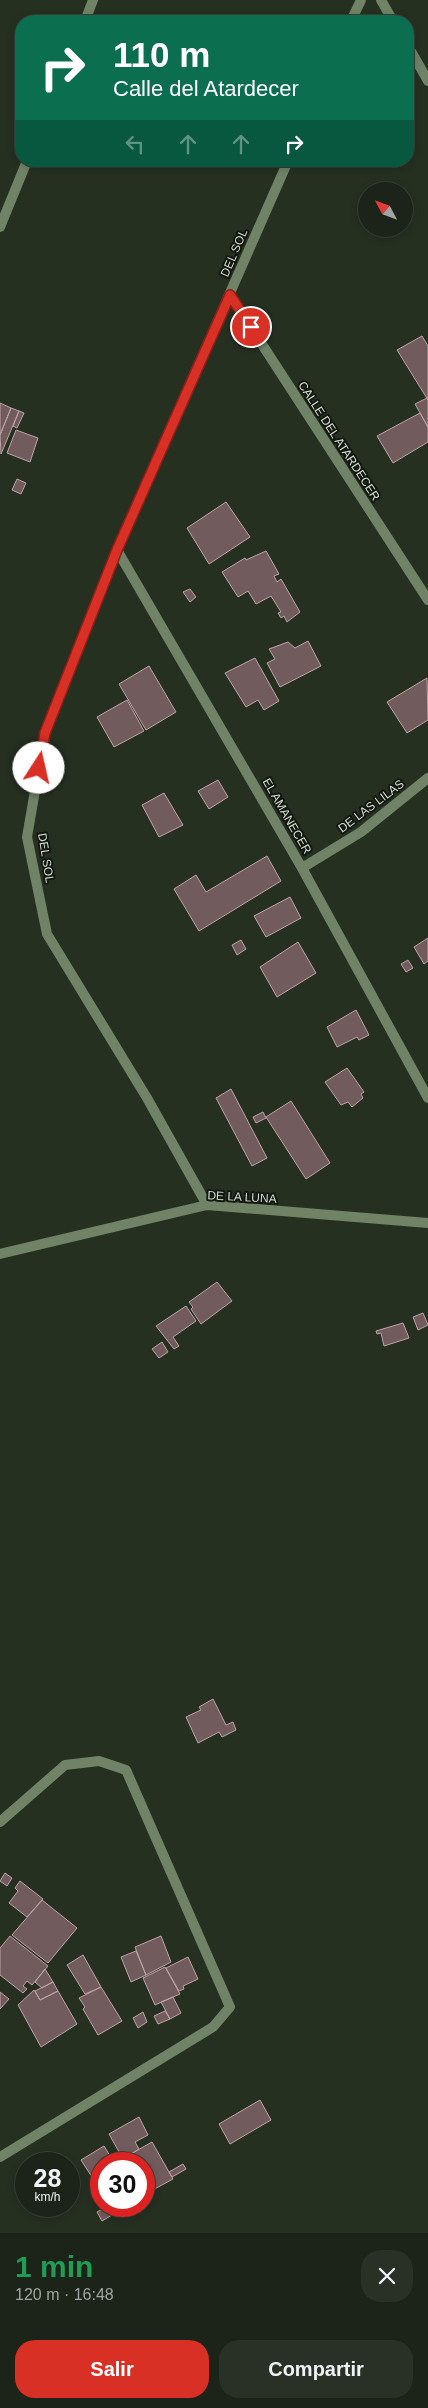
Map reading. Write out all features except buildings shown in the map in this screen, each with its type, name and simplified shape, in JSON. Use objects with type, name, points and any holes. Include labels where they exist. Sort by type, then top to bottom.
[{"type":"street","points":[[87,15],[93,0]]},
{"type":"street","points":[[354,15],[361,0]]},
{"type":"street","points":[[381,0],[390,15]]},
{"type":"street","points":[[414,56],[428,81]]},
{"type":"street","points":[[0,227],[25,167]]},
{"type":"street","name":"DEL SOL","points":[[207,1205],[147,1098],[47,934],[27,837],[45,733],[117,550],[285,167]]},
{"type":"street","name":"CALLE DEL ATARDECER","points":[[230,295],[428,600]]},
{"type":"street","name":"EL AMANECER","points":[[117,550],[302,868],[428,1098]]},
{"type":"street","name":"DE LAS LILAS","points":[[302,868],[361,832],[428,778]]},
{"type":"street","name":"DE LA LUNA","points":[[0,1254],[207,1205],[428,1224]]},
{"type":"street","points":[[0,1822],[65,1765],[99,1761],[126,1770],[230,2007],[213,2027],[0,2157]]},
{"type":"route","points":[[39,768],[45,733],[117,550],[230,295],[251,327]]}]
